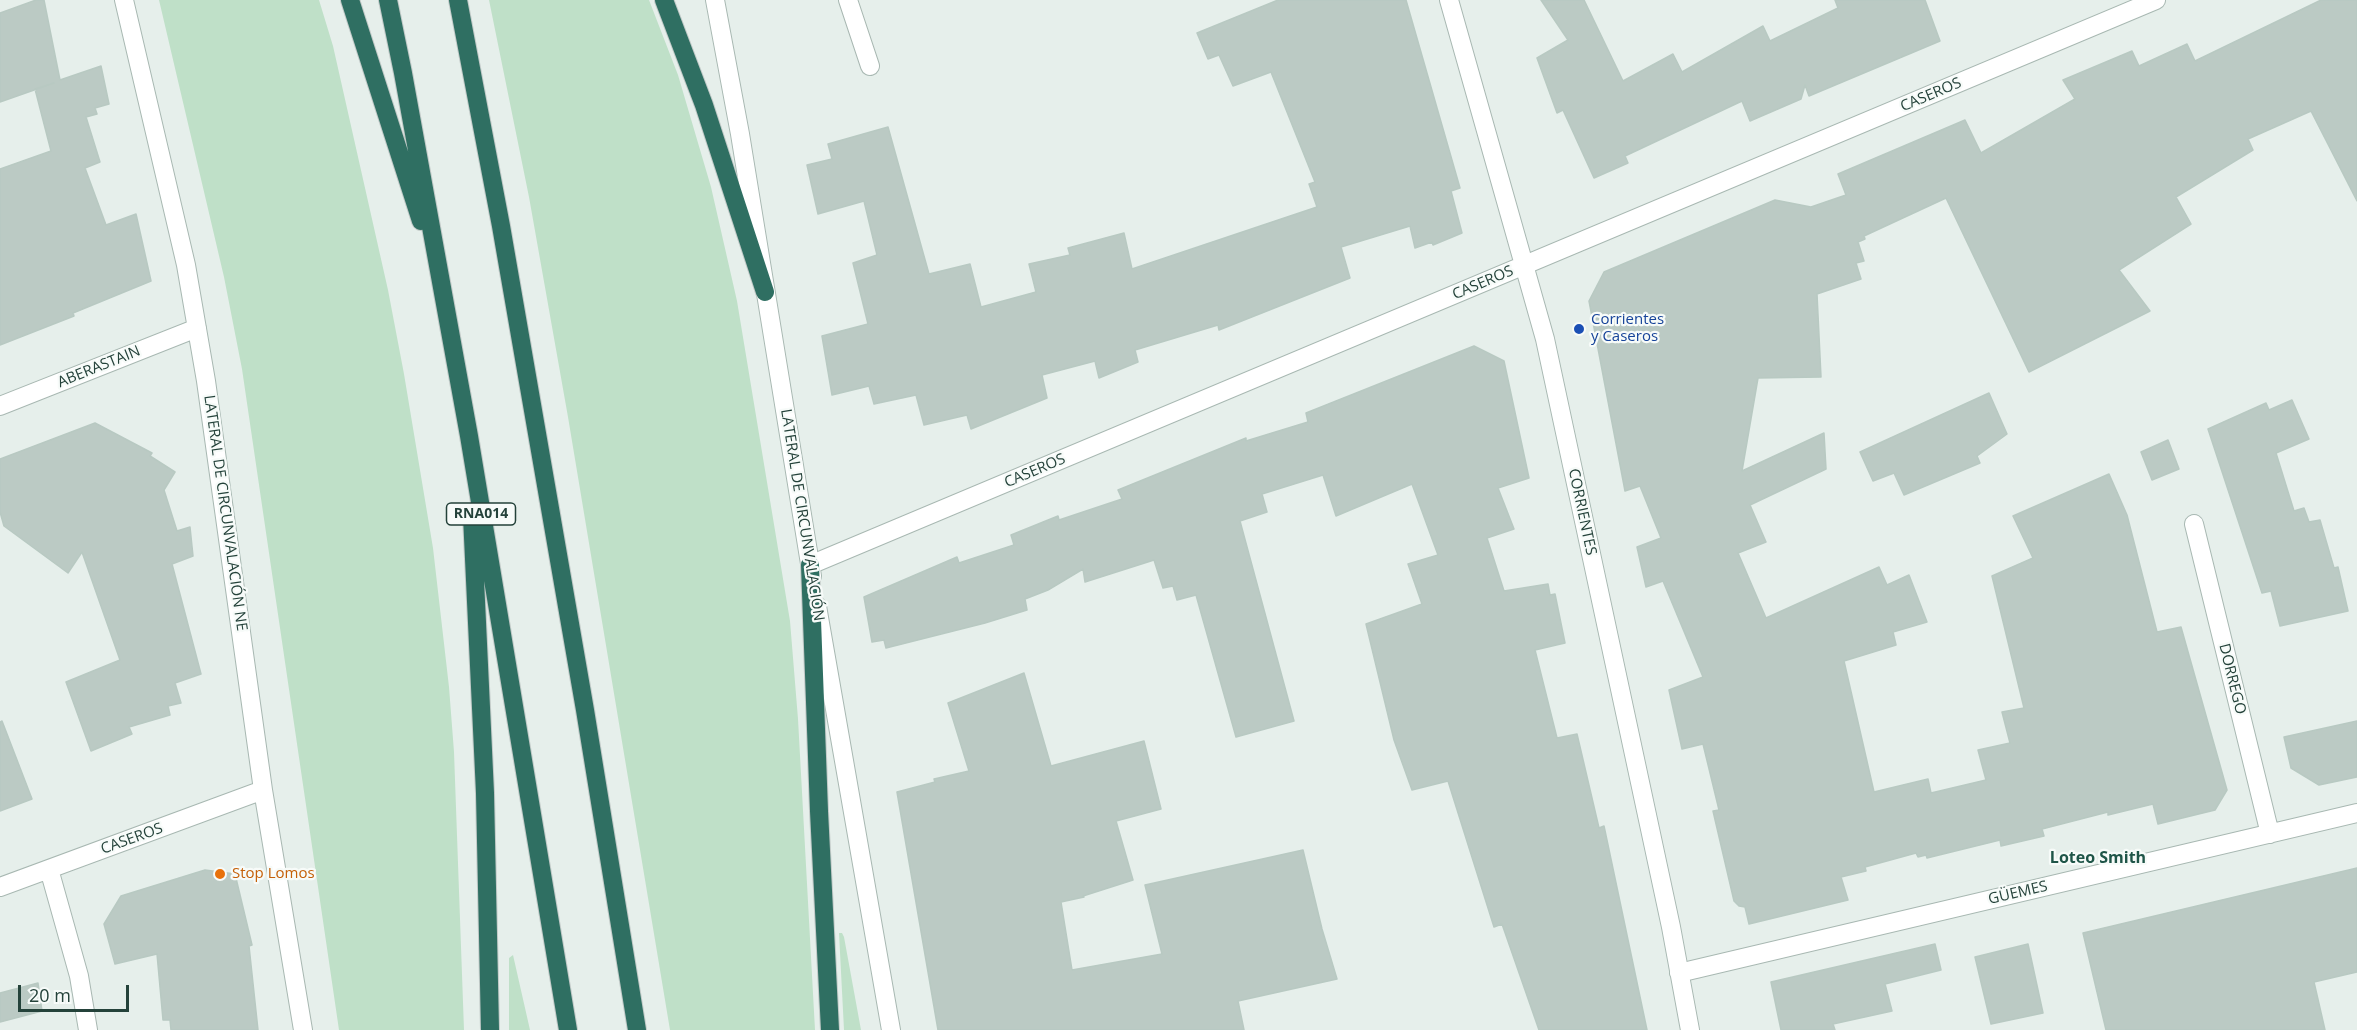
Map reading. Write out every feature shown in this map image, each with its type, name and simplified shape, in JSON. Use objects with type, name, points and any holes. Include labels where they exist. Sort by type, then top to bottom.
[{"type":"highway","points":[[350,0],[443,290]]},
{"type":"highway","name":"RNA014","points":[[388,0],[469,436],[568,1030]]},
{"type":"highway","points":[[458,0],[501,226],[585,710],[637,1030]]},
{"type":"highway","points":[[664,0],[704,105],[765,292]]},
{"type":"highway","points":[[469,436],[485,793],[490,1030]]},
{"type":"highway","points":[[810,565],[830,1030]]},
{"type":"street","name":"LATERAL DE CIRCUNVALACIÓN NE","points":[[124,0],[166,177],[197,328],[217,445],[263,790],[303,1030]]},
{"type":"street","name":"LATERAL DE CIRCUNVALACIÓN","points":[[715,0],[891,1030]]},
{"type":"street","points":[[848,0],[870,66]]},
{"type":"street","name":"CORRIENTES","points":[[1449,0],[1547,350],[1690,1030]]},
{"type":"street","name":"CASEROS","points":[[810,565],[2156,0]]},
{"type":"street","name":"ABERASTAIN","points":[[0,406],[197,328]]},
{"type":"street","name":"DORREGO","points":[[2194,524],[2270,834]]},
{"type":"street","name":"CASEROS","points":[[0,887],[263,790]]},
{"type":"street","name":"GÜEMES","points":[[1679,973],[2357,813]]},
{"type":"street","points":[[49,869],[77,968],[88,1030]]},
{"type":"green space","points":[[159,0],[319,0],[333,46],[388,290],[433,548],[454,752],[464,1030],[339,1030],[242,369],[224,277]]},
{"type":"green space","points":[[489,0],[649,0],[678,75],[711,187],[737,301],[790,621],[798,719],[815,1030],[670,1030],[568,417],[529,197]]},
{"type":"green space","points":[[839,933],[842,933],[844,937],[861,1030],[844,1030]]},
{"type":"green space","points":[[513,955],[530,1030],[509,1030],[509,958]]},
{"type":"building","points":[[36,0],[44,0],[60,80],[101,66],[109,104],[95,108],[97,114],[86,117],[100,162],[85,168],[106,225],[136,214],[151,281],[73,313],[74,316],[0,345],[0,169],[51,151],[35,90],[0,102],[0,13]]},
{"type":"building","points":[[1278,0],[1406,0],[1460,188],[1451,191],[1462,233],[1433,245],[1432,242],[1415,248],[1410,226],[1341,247],[1350,278],[1219,330],[1218,325],[1135,350],[1138,362],[1099,378],[1095,361],[1042,375],[1047,398],[971,429],[967,415],[924,425],[916,395],[874,404],[869,386],[832,395],[822,336],[868,324],[853,263],[877,255],[864,201],[818,214],[807,165],[832,159],[828,144],[888,127],[929,274],[970,264],[981,307],[1036,292],[1029,264],[1070,255],[1068,248],[1124,233],[1132,269],[1317,207],[1309,184],[1315,182],[1271,72],[1233,86],[1219,55],[1208,59],[1197,33]]},
{"type":"building","points":[[1541,0],[1584,0],[1623,81],[1673,54],[1682,72],[1763,26],[1770,41],[1838,8],[1835,0],[1925,0],[1940,41],[1809,96],[1805,85],[1801,99],[1750,121],[1742,101],[1625,156],[1628,163],[1594,178],[1563,110],[1557,113],[1537,58],[1568,40]]},
{"type":"building","points":[[2321,0],[2357,0],[2357,201],[2311,111],[2248,139],[2253,150],[2176,197],[2191,224],[2119,270],[2150,311],[2029,372],[1946,198],[1864,236],[1865,239],[1858,242],[1864,261],[1856,263],[1861,279],[1817,294],[1821,377],[1758,378],[1742,471],[1824,433],[1826,469],[1750,505],[1766,542],[1738,553],[1766,618],[1879,567],[1887,585],[1909,575],[1927,622],[1893,632],[1896,645],[1844,661],[1874,792],[1928,779],[1931,793],[1986,780],[1978,750],[2010,743],[2002,712],[2024,708],[1992,576],[2033,558],[2013,516],[2109,474],[2127,515],[2157,632],[2181,627],[2227,790],[2215,810],[2158,824],[2153,804],[2108,815],[2108,812],[2042,829],[2044,836],[2001,846],[2000,840],[1927,858],[1926,855],[1918,857],[1916,853],[1865,867],[1866,871],[1841,877],[1848,900],[1749,924],[1745,907],[1739,906],[1734,901],[1713,811],[1719,810],[1703,744],[1682,749],[1669,690],[1703,677],[1663,581],[1646,587],[1637,547],[1661,538],[1640,486],[1625,491],[1589,301],[1604,272],[1775,200],[1811,207],[1846,195],[1838,174],[1965,120],[1981,153],[2075,99],[2063,80],[2132,51],[2139,66],[2187,44],[2195,61]]},
{"type":"building","points":[[1474,346],[1504,361],[1529,478],[1498,488],[1514,529],[1487,538],[1504,591],[1548,584],[1550,595],[1555,594],[1565,643],[1535,650],[1557,738],[1577,734],[1599,828],[1604,826],[1647,1030],[1539,1030],[1502,924],[1494,927],[1448,781],[1412,790],[1394,740],[1366,624],[1422,604],[1408,564],[1438,555],[1412,484],[1336,516],[1323,475],[1262,494],[1267,512],[1240,521],[1294,721],[1236,737],[1196,595],[1177,600],[1173,586],[1163,588],[1154,560],[1085,582],[1083,569],[1048,590],[1025,599],[1027,610],[985,623],[886,648],[884,640],[872,642],[864,597],[957,557],[959,563],[1014,545],[1011,535],[1058,516],[1059,520],[1122,499],[1118,490],[1246,438],[1246,441],[1308,422],[1306,413]]},
{"type":"building","points":[[1989,393],[2007,434],[1977,456],[1980,463],[1904,495],[1894,473],[1873,481],[1860,452]]},
{"type":"building","points":[[2292,400],[2309,439],[2276,453],[2294,511],[2304,508],[2309,522],[2320,520],[2334,568],[2338,567],[2348,611],[2280,626],[2271,591],[2262,593],[2208,429],[2266,403],[2269,410]]},
{"type":"building","points":[[95,423],[152,453],[150,456],[175,472],[164,490],[177,531],[190,527],[193,556],[172,564],[201,674],[175,683],[181,703],[168,706],[170,715],[129,727],[132,734],[91,751],[66,682],[120,660],[82,552],[68,573],[4,526],[0,512],[0,459]]},
{"type":"building","points":[[2168,440],[2179,469],[2152,480],[2141,452]]},
{"type":"building","points":[[1024,673],[1051,766],[1144,741],[1161,809],[1116,821],[1133,880],[1084,897],[1061,902],[1072,970],[1162,954],[1145,885],[1303,850],[1337,979],[1238,1001],[1244,1030],[938,1030],[897,792],[935,782],[934,779],[969,771],[948,703]]},
{"type":"building","points":[[2,721],[32,799],[0,811],[0,722]]},
{"type":"building","points":[[2357,721],[2357,777],[2319,785],[2291,768],[2284,737]]},
{"type":"building","points":[[2357,868],[2357,972],[2314,982],[2325,1030],[2106,1030],[2083,933]]},
{"type":"building","points":[[205,870],[235,874],[252,945],[249,946],[258,1030],[171,1030],[170,1020],[163,1020],[157,954],[115,964],[104,924],[121,896]]},
{"type":"building","points":[[1935,944],[1941,970],[1885,984],[1892,1011],[1833,1024],[1835,1030],[1781,1030],[1771,982]]},
{"type":"building","points":[[2028,944],[2043,1013],[1991,1024],[1975,957]]},
{"type":"building","points":[[38,983],[42,1011],[0,1022],[0,993]]},
{"type":"place","name":"Corrientes y Caseros","points":[[1579,329]]},
{"type":"place","name":"Stop Lomos","points":[[220,874]]},
{"type":"district","name":"Loteo Smith","points":[[2098,858]]}]
